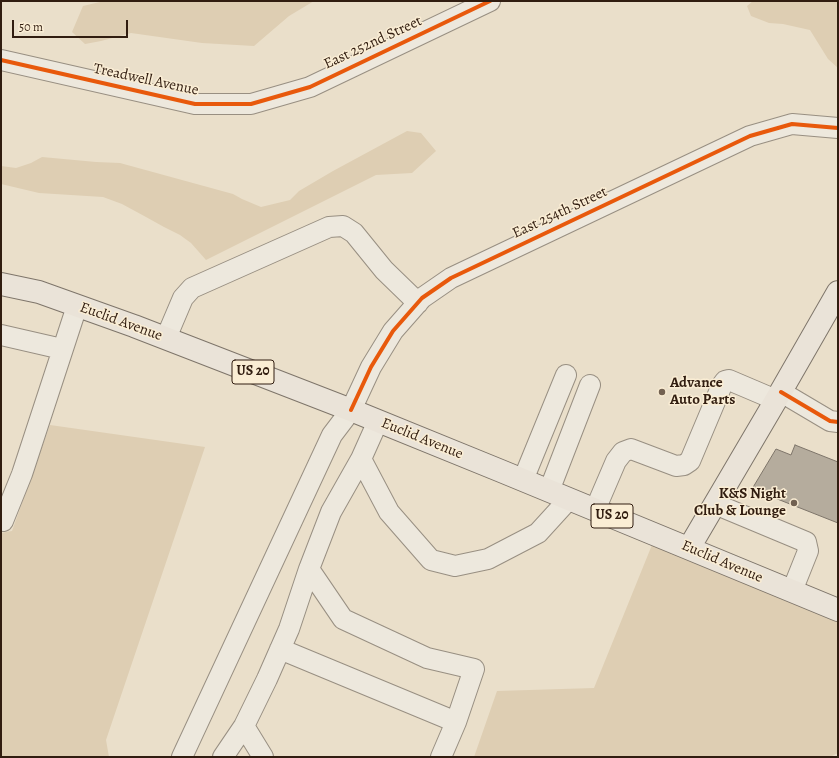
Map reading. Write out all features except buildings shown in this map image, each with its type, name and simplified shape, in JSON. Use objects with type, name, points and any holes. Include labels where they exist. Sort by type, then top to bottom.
[{"type":"main road","name":"Euclid Avenue","points":[[1,284],[39,292],[134,326],[351,410],[838,610]]},
{"type":"main road","points":[[689,548],[838,292]]},
{"type":"street","name":"East 252nd Street","points":[[310,87],[490,1]]},
{"type":"street","name":"Treadwell Avenue","points":[[1,60],[195,104],[251,104],[310,87]]},
{"type":"street","name":"East 254th Street","points":[[182,757],[232,652],[321,456],[332,435],[351,410],[371,367],[393,331],[422,298],[451,278],[750,136],[792,124],[838,128]]},
{"type":"street","points":[[166,338],[183,298],[192,288],[329,227],[343,226],[354,233],[384,270],[418,303]]},
{"type":"street","points":[[1,520],[3,521],[22,474],[77,306]]},
{"type":"street","points":[[1,335],[62,349]]},
{"type":"street","points":[[523,480],[566,375]]},
{"type":"street","points":[[595,510],[616,461],[622,452],[631,449],[676,466],[684,465],[690,461],[725,381],[729,380],[778,396],[830,421],[838,422]]},
{"type":"street","points":[[361,459],[389,512],[431,560],[455,566],[488,559],[538,533],[559,495],[590,385]]},
{"type":"street","points":[[223,757],[244,726],[290,629],[309,569],[331,512],[361,459],[378,421]]},
{"type":"street","points":[[715,504],[806,542],[808,551],[792,591]]},
{"type":"street","points":[[309,569],[343,619],[427,658],[474,669],[456,722],[441,757]]},
{"type":"street","points":[[280,649],[456,722]]},
{"type":"street","points":[[244,726],[263,757]]},
{"type":"shaded area","points":[[104,1],[314,1],[289,16],[254,46],[202,43],[131,33],[85,44],[72,32],[83,6]]},
{"type":"shaded area","points":[[753,1],[838,1],[838,68],[828,59],[810,30],[783,24],[769,23],[751,16],[747,6]]},
{"type":"shaded area","points":[[407,131],[421,133],[436,151],[412,173],[376,175],[206,260],[191,243],[180,235],[122,204],[103,197],[39,193],[1,184],[1,166],[16,168],[31,163],[42,157],[120,163],[233,194],[261,207],[290,200],[299,191]]},
{"type":"shaded area","points":[[50,425],[205,447],[106,740],[109,757],[1,757],[1,533],[12,531]]},
{"type":"shaded area","points":[[656,535],[838,611],[838,753],[830,757],[474,757],[497,691],[594,688]]},
{"type":"cycle path","points":[[1,60],[195,104],[251,104],[310,87],[490,1]]},
{"type":"cycle path","points":[[351,410],[371,367],[393,331],[422,298],[451,278],[750,136],[792,124],[838,128]]},
{"type":"cycle path","points":[[781,392],[830,421],[838,422]]},
{"type":"place","name":"Advance Auto Parts","points":[[662,392]]},
{"type":"place","name":"K&S Night Club & Lounge","points":[[794,503]]}]
